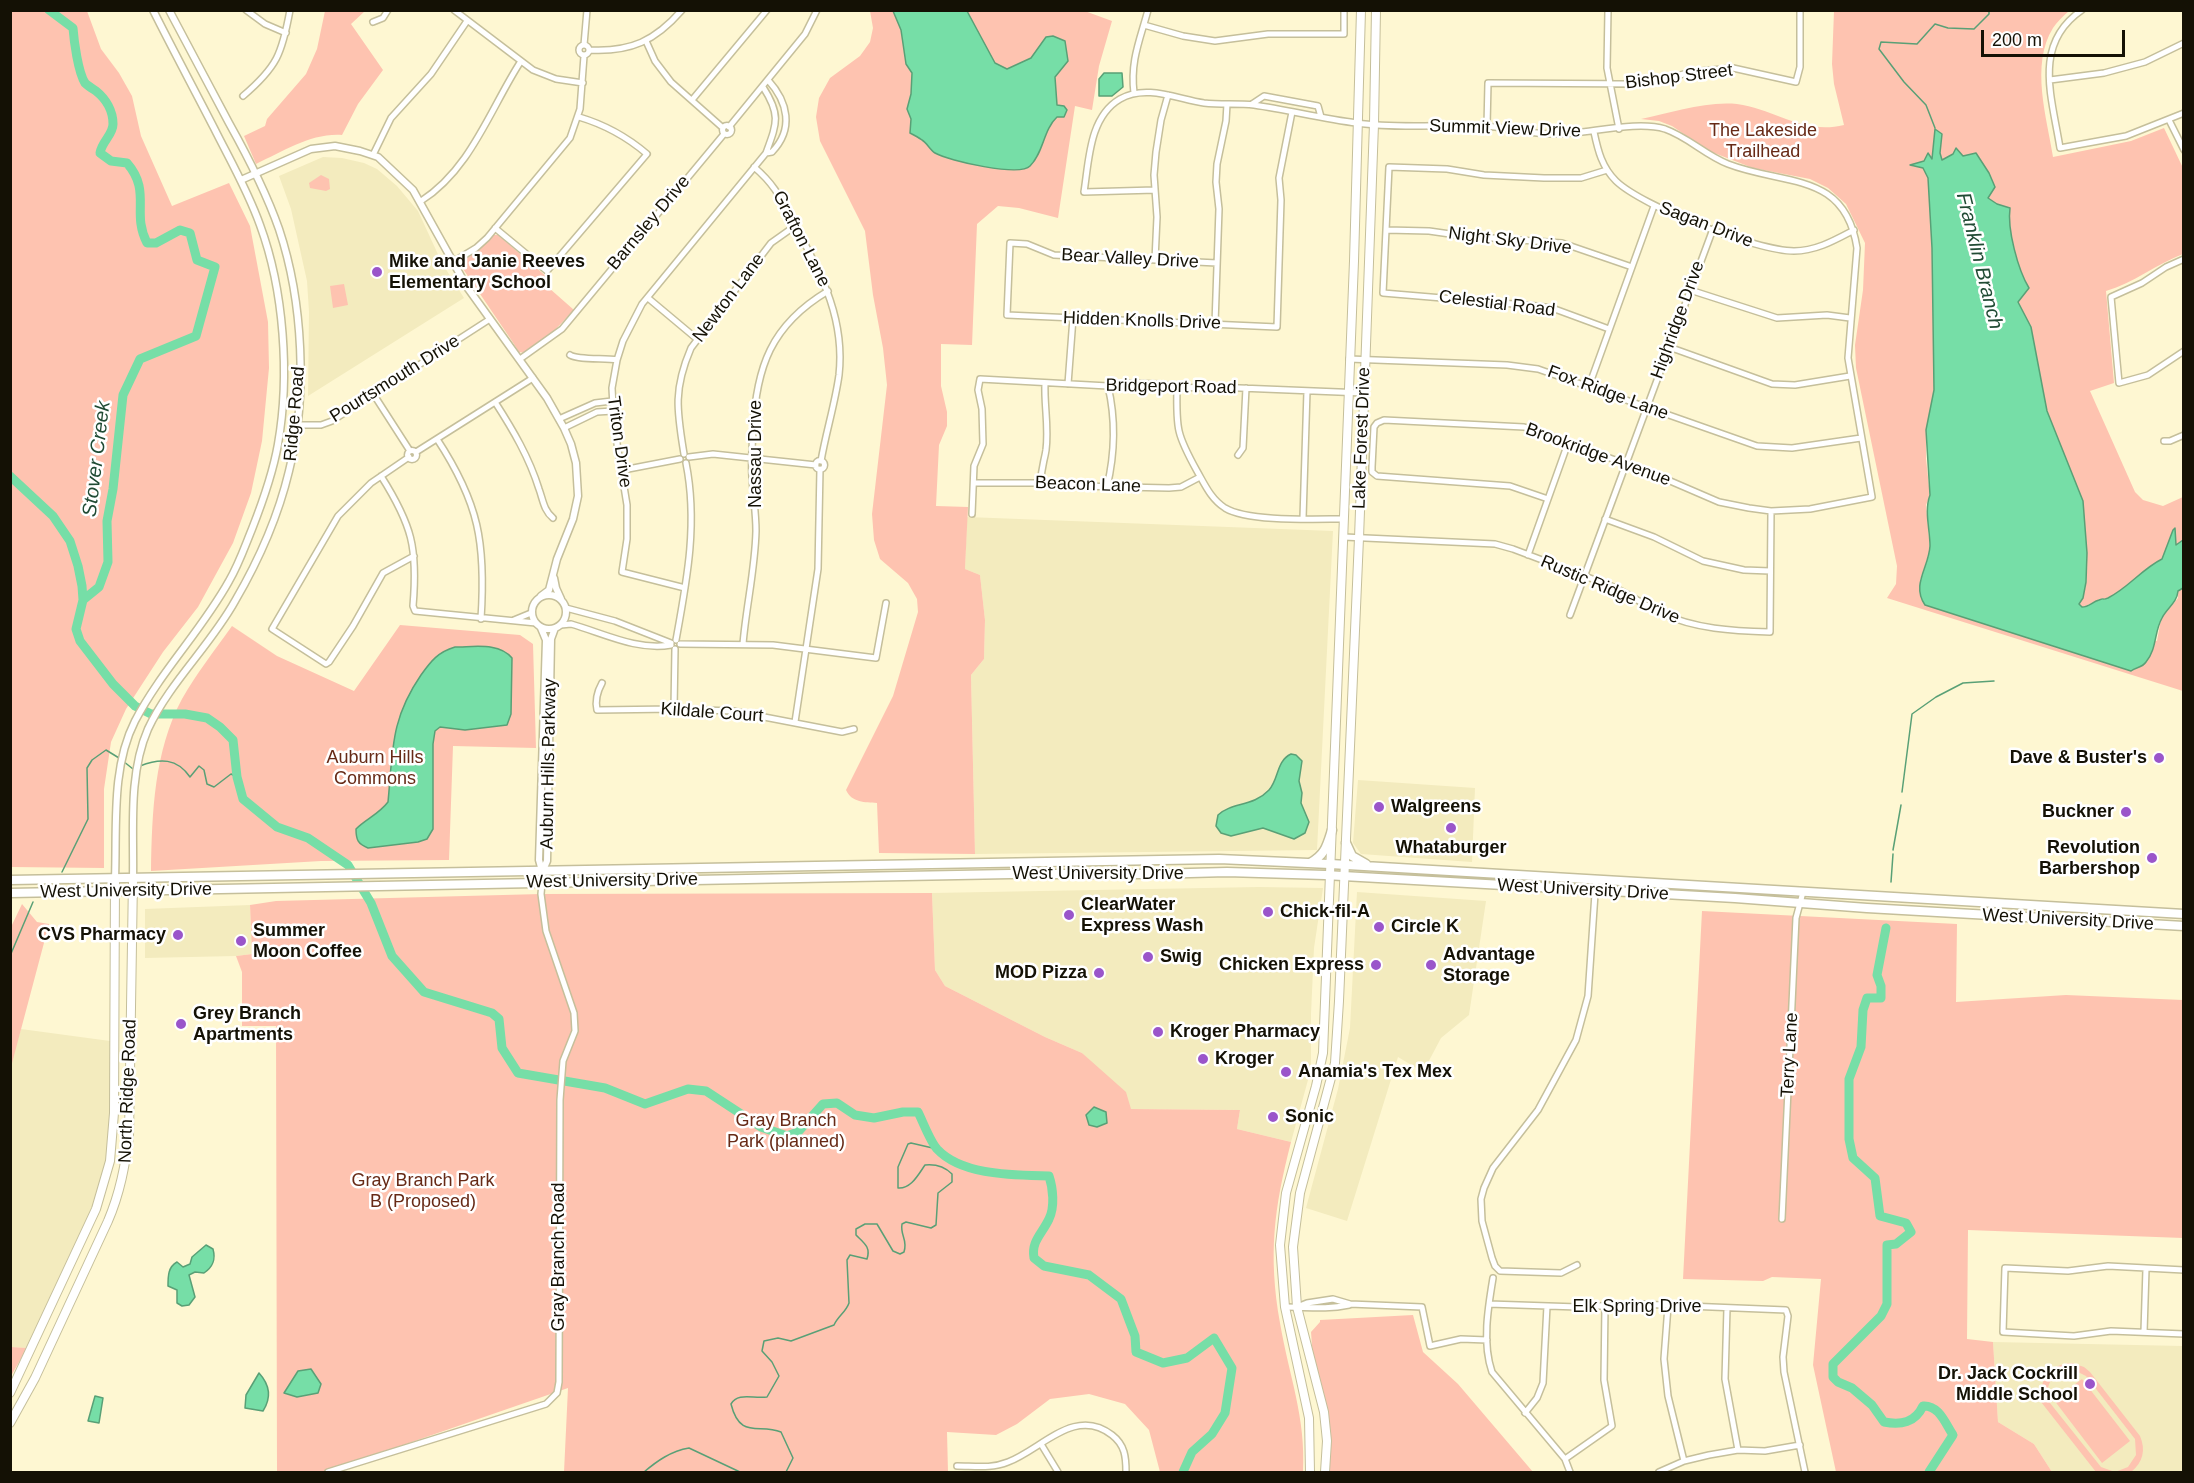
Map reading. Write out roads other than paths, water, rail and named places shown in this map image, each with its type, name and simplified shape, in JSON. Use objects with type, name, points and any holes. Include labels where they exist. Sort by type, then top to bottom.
[{"type":"highway","points":[[1310,862],[1319,858],[1326,850],[1332,830]]},
{"type":"highway","points":[[1346,843],[1353,858],[1371,866]]},
{"type":"highway","name":"West University Drive","points":[[10,880],[1219,859],[1310,862],[2184,914]]},
{"type":"highway","points":[[915,876],[926,872],[1004,870],[1011,863]]},
{"type":"highway","points":[[542,883],[543,871]]},
{"type":"highway","points":[[1460,871],[1460,883]]},
{"type":"highway","name":"West University Drive","points":[[10,893],[1227,872],[1345,876],[2184,926]]},
{"type":"highway","points":[[2168,925],[2171,913]]},
{"type":"main road","name":"Lake Forest Drive","points":[[1310,1469],[1309,1418],[1285,1307],[1280,1245],[1286,1193],[1323,1053],[1344,537],[1361,10]]},
{"type":"main road","name":"Lake Forest Drive","points":[[1325,1473],[1327,1441],[1324,1413],[1297,1307],[1293,1247],[1300,1193],[1335,1063],[1340,1002],[1359,538],[1376,10]]},
{"type":"main road","name":"North Ridge Road","points":[[10,1423],[35,1378],[119,1196],[129,1136],[133,878]]},
{"type":"main road","name":"North Ridge Road","points":[[10,1394],[96,1209],[110,1161],[114,1113],[116,879]]},
{"type":"main road","points":[[1326,1001],[1340,1002]]},
{"type":"main road","points":[[115,1018],[131,1019]]},
{"type":"main road","points":[[1309,1112],[1322,1116]]},
{"type":"main road","points":[[110,1161],[126,1164]]},
{"type":"street","name":"Ridge Road","points":[[116,879],[118,784],[123,755],[135,722],[212,610],[231,578],[243,552],[273,466],[281,423],[283,373],[279,304],[265,241],[241,180],[153,10]]},
{"type":"street","name":"Ridge Road","points":[[133,878],[135,786],[138,762],[148,730],[169,694],[218,629],[264,546],[290,470],[296,424],[300,348],[295,295],[279,230],[256,174],[169,10]]},
{"type":"street","points":[[246,10],[265,24],[286,33]]},
{"type":"street","points":[[243,96],[263,79],[274,65],[286,33],[290,10]]},
{"type":"street","points":[[373,22],[382,18],[388,10]]},
{"type":"street","points":[[454,10],[521,62],[547,76],[583,83]]},
{"type":"street","points":[[584,45],[590,50],[617,50],[646,41],[660,33],[682,10]]},
{"type":"street","points":[[692,100],[767,10]]},
{"type":"street","name":"Barnsley Drive","points":[[520,359],[562,329],[763,87],[805,34],[817,10]]},
{"type":"street","points":[[1148,10],[1133,60],[1134,93],[1114,103],[1100,120],[1094,134],[1084,192],[1155,190]]},
{"type":"street","points":[[1144,25],[1184,36],[1215,41],[1261,34],[1344,34],[1344,10]]},
{"type":"street","points":[[1608,10],[1607,68],[1619,129]]},
{"type":"street","name":"Bishop Street","points":[[1487,126],[1488,83],[1647,84],[1691,72],[1733,68],[1796,82],[1800,67],[1800,10]]},
{"type":"street","points":[[2082,10],[2071,18],[2060,31],[2055,39],[2050,60],[2050,80],[2060,148],[2126,136],[2184,113]]},
{"type":"street","points":[[453,262],[476,248],[495,228],[570,138],[579,117],[584,56],[579,50],[584,45],[586,11]]},
{"type":"street","points":[[374,155],[391,118],[431,74],[467,21]]},
{"type":"street","points":[[646,41],[668,79],[726,129]]},
{"type":"street","points":[[2050,80],[2104,73],[2145,62],[2184,43]]},
{"type":"street","points":[[584,56],[590,50]]},
{"type":"street","points":[[422,201],[440,187],[477,141],[521,62]]},
{"type":"street","points":[[763,87],[775,110],[776,127],[786,129],[787,113],[784,103],[768,80]]},
{"type":"street","name":"Summit View Drive","points":[[1134,93],[1153,92],[1187,100],[1227,105],[1252,105],[1359,124],[1487,126],[1552,135],[1642,127],[1663,129],[1681,136],[1701,151],[1729,165],[1763,175],[1803,182],[1821,189],[1836,202],[1854,230],[1857,248],[1857,269],[1848,340],[1850,376],[1872,497]]},
{"type":"street","points":[[1155,260],[1156,152],[1168,95]]},
{"type":"street","name":"Summit View Drive","points":[[1252,105],[1264,96],[1318,106],[1321,117]]},
{"type":"street","points":[[1215,324],[1219,209],[1216,182],[1227,105]]},
{"type":"street","name":"Hidden Knolls Drive","points":[[1007,315],[1277,327],[1281,200],[1279,178],[1292,112]]},
{"type":"street","points":[[495,228],[547,271],[647,154],[612,128],[579,117]]},
{"type":"street","points":[[2169,120],[2184,150]]},
{"type":"street","name":"Triton Drive","points":[[685,588],[622,572],[628,527],[623,470],[612,401],[616,360],[631,323],[648,298],[766,153],[776,127]]},
{"type":"street","name":"Triton Drive","points":[[766,153],[772,152],[778,145],[786,129]]},
{"type":"street","name":"Sagan Drive","points":[[1593,132],[1598,152],[1607,170],[1624,188],[1654,206],[1713,229],[1764,248],[1793,251],[1809,250],[1854,230]]},
{"type":"street","points":[[241,180],[311,149],[326,146],[347,147],[374,155],[405,180],[422,201],[453,262],[559,419],[576,463],[579,496],[573,519],[557,559],[549,590],[534,603],[531,613],[539,626]]},
{"type":"street","name":"Grafton Lane","points":[[754,167],[776,189],[820,271],[828,291],[838,334],[840,361],[819,465],[819,558],[795,722]]},
{"type":"street","points":[[1386,230],[1389,167],[1447,169],[1484,175],[1564,178],[1581,178],[1607,170]]},
{"type":"street","points":[[1589,386],[1654,206]]},
{"type":"street","name":"Newton Lane","points":[[674,709],[675,644],[692,528],[691,497],[677,410],[677,393],[683,367],[697,339],[771,243],[795,226]]},
{"type":"street","name":"Highridge Drive","points":[[1570,615],[1713,229]]},
{"type":"street","name":"Night Sky Drive","points":[[1386,230],[1429,231],[1464,236],[1554,242],[1632,267]]},
{"type":"street","name":"Celestial Road","points":[[1386,230],[1383,293],[1552,308],[1609,329]]},
{"type":"street","name":"Bear Valley Drive","points":[[1007,315],[1010,243],[1027,244],[1054,255],[1217,263]]},
{"type":"street","points":[[2184,259],[2166,267],[2142,284],[2111,297],[2120,383],[2148,375],[2184,351]]},
{"type":"street","points":[[1689,290],[1765,316],[1777,318],[1827,315],[1850,318]]},
{"type":"street","name":"Nassau Drive","points":[[743,645],[756,533],[752,457],[756,391],[766,358],[778,336],[808,304],[828,291]]},
{"type":"street","points":[[648,298],[697,339]]},
{"type":"street","points":[[1068,384],[1073,318]]},
{"type":"street","name":"Pourtsmouth Drive","points":[[296,424],[327,423],[490,319]]},
{"type":"street","points":[[1670,347],[1772,384],[1796,385],[1850,376]]},
{"type":"street","points":[[570,355],[575,358],[595,357],[616,360]]},
{"type":"street","name":"Fox Ridge Lane","points":[[1349,358],[1507,365],[1538,369],[1757,446],[1792,448],[1861,438]]},
{"type":"street","points":[[414,556],[383,573],[330,662],[326,664],[272,629],[331,525],[354,498],[412,453],[533,378]]},
{"type":"street","name":"Bridgeport Road","points":[[974,483],[974,466],[982,444],[982,409],[978,390],[980,379],[1108,386],[1122,383],[1161,384],[1177,388],[1246,388],[1363,393]]},
{"type":"street","points":[[1041,483],[1041,468],[1046,451],[1045,383]]},
{"type":"street","points":[[1107,487],[1113,460],[1114,412],[1108,386]]},
{"type":"street","points":[[1177,388],[1176,422],[1181,442],[1212,498],[1226,508],[1243,515],[1344,519]]},
{"type":"street","points":[[1238,455],[1243,448],[1246,388]]},
{"type":"street","points":[[1303,518],[1307,391]]},
{"type":"street","points":[[374,394],[412,453]]},
{"type":"street","points":[[559,419],[587,406],[612,401]]},
{"type":"street","points":[[495,402],[521,445],[546,510],[553,518]]},
{"type":"street","points":[[587,406],[591,415]]},
{"type":"street","points":[[564,428],[591,415],[613,411]]},
{"type":"street","name":"Brookridge Avenue","points":[[1548,499],[1510,486],[1387,479],[1377,476],[1372,472],[1375,424],[1384,420],[1514,425],[1625,464],[1719,502],[1771,511],[1810,508],[1872,497]]},
{"type":"street","points":[[281,423],[296,424]]},
{"type":"street","points":[[2164,441],[2184,435]]},
{"type":"street","points":[[437,439],[467,493],[478,526],[484,576],[481,619]]},
{"type":"street","points":[[1528,555],[1568,443]]},
{"type":"street","points":[[623,470],[713,454],[819,465]]},
{"type":"street","points":[[381,476],[406,520],[416,568],[413,606],[415,611],[539,626],[573,625],[622,640],[663,646],[675,644],[773,645],[876,658],[886,603]]},
{"type":"street","name":"Beacon Lane","points":[[974,483],[1169,488],[1181,487],[1200,477]]},
{"type":"street","points":[[972,514],[974,483]]},
{"type":"street","points":[[1605,519],[1654,537],[1703,561],[1744,570],[1770,571],[1771,511]]},
{"type":"street","name":"Rustic Ridge Drive","points":[[1344,537],[1495,544],[1584,575],[1625,592],[1661,613],[1679,620],[1716,628],[1770,632],[1770,571]]},
{"type":"street","points":[[555,572],[556,588],[566,608],[566,616],[558,626]]},
{"type":"street","points":[[541,596],[551,594],[561,599]]},
{"type":"street","points":[[566,608],[599,616],[675,644]]},
{"type":"street","points":[[510,622],[531,613]]},
{"type":"street","name":"Auburn Hills Parkway","points":[[539,626],[546,640],[538,861],[543,871]]},
{"type":"street","name":"Auburn Hills Parkway","points":[[543,871],[547,861],[551,639],[558,626]]},
{"type":"street","points":[[622,640],[626,626]]},
{"type":"street","name":"Kildale Court","points":[[602,683],[598,690],[597,710],[674,709],[742,712],[842,732],[854,729]]},
{"type":"street","points":[[1577,1265],[1561,1273],[1500,1271],[1495,1266],[1482,1221],[1481,1199],[1489,1176],[1538,1110],[1566,1061],[1578,1034],[1588,996],[1596,879]]},
{"type":"street","name":"Gray Branch Road","points":[[328,1473],[546,1404],[557,1393],[559,1382],[560,1100],[563,1061],[574,1031],[574,1014],[546,931],[541,894],[542,883]]},
{"type":"street","name":"Terry Lane","points":[[1782,1219],[1798,903],[1803,892]]},
{"type":"street","points":[[2184,1270],[2108,1266],[2068,1271],[2005,1268],[2003,1332],[2074,1336],[2111,1331],[2184,1334]]},
{"type":"street","points":[[2144,1332],[2146,1269]]},
{"type":"street","points":[[1493,1278],[1487,1340],[1488,1361],[1492,1372],[1565,1459],[1570,1473]]},
{"type":"street","points":[[1285,1307],[1335,1308],[1350,1304],[1422,1307],[1430,1346],[1461,1340],[1487,1340]]},
{"type":"street","name":"Elk Spring Drive","points":[[1489,1304],[1547,1306],[1638,1304],[1786,1310],[1788,1316],[1783,1358],[1784,1371],[1800,1445]]},
{"type":"street","points":[[1525,1413],[1537,1398],[1544,1383],[1547,1306]]},
{"type":"street","points":[[1565,1459],[1612,1426],[1604,1380],[1605,1306]]},
{"type":"street","points":[[1668,1306],[1665,1368],[1668,1396],[1683,1461]]},
{"type":"street","points":[[1727,1308],[1725,1379],[1738,1450]]},
{"type":"street","points":[[957,1466],[988,1470],[1064,1430],[1085,1423],[1104,1429],[1118,1440],[1126,1455],[1126,1473]]},
{"type":"street","points":[[1041,1444],[1058,1473]]},
{"type":"street","points":[[1659,1473],[1683,1461],[1738,1450],[1765,1451],[1800,1445],[1805,1473]]},
{"type":"water","points":[[893,11],[967,11],[995,63],[1007,69],[1031,58],[1046,37],[1053,36],[1065,41],[1068,61],[1055,77],[1057,105],[1064,106],[1067,110],[1064,117],[1057,117],[1052,122],[1030,166],[1024,169],[999,169],[954,160],[935,153],[924,141],[910,133],[911,119],[907,109],[911,94],[912,73],[906,64],[901,30]]},
{"type":"water","points":[[1104,73],[1122,73],[1123,87],[1112,96],[1099,96],[1099,79]]},
{"type":"water","points":[[1935,129],[1942,134],[1940,153],[1942,160],[1953,154],[1956,148],[1963,156],[1976,153],[1995,187],[1988,198],[2010,208],[2010,227],[2014,249],[2029,288],[2018,302],[2031,327],[2047,411],[2083,501],[2087,553],[2086,582],[2083,598],[2079,604],[2084,607],[2108,598],[2162,559],[2175,528],[2176,545],[2183,540],[2183,588],[2178,591],[2176,599],[2162,618],[2150,657],[2143,665],[2131,671],[1925,605],[1921,598],[1920,583],[1930,546],[1927,514],[1930,495],[1926,430],[1934,390],[1932,248],[1928,178],[1923,168],[1910,165],[1924,161],[1928,153],[1932,159]]},
{"type":"water","points":[[455,647],[493,647],[507,653],[512,658],[511,714],[507,725],[465,730],[440,727],[435,731],[433,829],[427,839],[418,842],[368,848],[358,841],[356,829],[388,802],[392,751],[403,707],[421,675],[432,661],[439,654]]},
{"type":"water","points":[[1291,754],[1296,755],[1302,761],[1299,781],[1302,793],[1301,803],[1309,822],[1305,833],[1294,839],[1263,828],[1231,836],[1221,833],[1216,826],[1218,815],[1230,808],[1250,802],[1269,790],[1283,761]]},
{"type":"water","points":[[1094,1107],[1106,1112],[1107,1123],[1097,1127],[1089,1125],[1086,1115]]},
{"type":"water","points":[[206,1245],[213,1249],[213,1263],[204,1273],[195,1272],[189,1275],[195,1297],[189,1305],[182,1306],[177,1303],[177,1290],[168,1286],[170,1269],[177,1262],[183,1267],[190,1264],[192,1257]]},
{"type":"water","points":[[311,1369],[321,1384],[318,1393],[297,1397],[284,1393],[298,1371]]},
{"type":"water","points":[[259,1373],[266,1382],[269,1396],[263,1411],[245,1408],[246,1395]]},
{"type":"water","points":[[95,1396],[103,1398],[99,1423],[88,1421]]},
{"type":"waterway","name":"Stover Creek","points":[[49,10],[73,28],[80,72],[85,83],[103,98],[110,110],[113,128],[100,153],[111,161],[127,163],[134,173],[140,193],[141,222],[147,243],[156,243],[180,230],[190,233],[197,260],[215,267],[196,336],[140,359],[123,395],[113,489],[107,521],[108,562],[99,587],[83,600]]},
{"type":"waterway","name":"Franklin Branch","points":[[1935,128],[1926,105],[1904,82],[1879,49],[1881,42],[1917,44],[1935,24],[1948,28],[1974,29],[1989,14],[1989,10]]},
{"type":"waterway","points":[[10,476],[53,516],[70,541],[78,566],[83,600],[76,629],[80,641],[113,684],[135,706],[151,714],[185,714],[207,718],[220,727],[233,740],[237,777],[243,799],[277,827],[308,838],[348,865],[371,903],[392,956],[424,992],[492,1013],[499,1019],[502,1048],[518,1073],[605,1088],[645,1104],[688,1089],[706,1091],[761,1127],[787,1136],[798,1132],[823,1104],[837,1103],[855,1115],[874,1118],[903,1112],[918,1112],[937,1149],[960,1164],[990,1172],[1049,1176],[1052,1209],[1034,1247],[1034,1258],[1044,1266],[1089,1275],[1121,1299],[1135,1336],[1136,1352],[1163,1363],[1187,1358],[1214,1338],[1232,1368],[1225,1413],[1212,1434],[1192,1452],[1183,1472]]},
{"type":"waterway","name":"Franklin Branch","points":[[1902,792],[1912,714],[1936,697],[1963,683],[1994,681]]},
{"type":"waterway","points":[[62,872],[88,819],[87,768],[92,760],[106,750],[119,758]]},
{"type":"waterway","points":[[123,761],[133,769]]},
{"type":"waterway","points":[[140,766],[168,761],[180,766],[190,777],[199,766],[204,770],[207,784],[214,787],[231,774],[237,777]]},
{"type":"waterway","name":"Franklin Branch","points":[[1893,850],[1901,805]]},
{"type":"waterway","name":"Franklin Branch","points":[[1891,882],[1893,854]]},
{"type":"waterway","points":[[10,956],[33,902]]},
{"type":"waterway","name":"Franklin Branch","points":[[1886,928],[1877,975],[1881,986],[1881,998],[1867,998],[1863,1010],[1861,1047],[1849,1079],[1849,1139],[1853,1158],[1875,1178],[1880,1216],[1906,1223],[1911,1232],[1896,1244],[1887,1245],[1887,1304],[1881,1316],[1833,1364],[1833,1377],[1838,1382],[1852,1388],[1872,1405],[1884,1422],[1907,1422],[1916,1416],[1923,1406],[1933,1408],[1953,1435],[1929,1472]]},
{"type":"waterway","points":[[786,1472],[793,1458],[781,1432],[745,1426],[735,1415],[731,1404],[742,1397],[767,1397],[779,1376],[772,1362],[762,1351],[764,1341],[778,1338],[791,1341],[834,1325],[846,1309],[849,1303],[847,1260],[850,1255],[867,1259],[868,1255],[866,1246],[856,1235],[856,1229],[865,1224],[877,1224],[893,1251],[900,1254],[905,1248],[902,1224],[906,1222],[931,1228],[936,1225],[938,1193],[952,1182],[952,1174],[940,1166],[925,1165],[910,1184],[898,1188],[898,1167],[908,1144],[937,1149]]},
{"type":"waterway","points":[[644,1472],[676,1451],[689,1448],[740,1472]]},
{"type":"place","name":"Mike and Janie Reeves Elementary School","points":[[377,272]]},
{"type":"place","name":"Dave & Buster's","points":[[2159,758]]},
{"type":"place","name":"Walgreens","points":[[1379,807]]},
{"type":"place","name":"Buckner","points":[[2126,812]]},
{"type":"place","name":"Whataburger","points":[[1451,828]]},
{"type":"place","name":"Revolution Barbershop","points":[[2152,858]]},
{"type":"place","name":"Chick-fil-A","points":[[1268,912]]},
{"type":"place","name":"ClearWater Express Wash","points":[[1069,915]]},
{"type":"place","name":"Circle K","points":[[1379,927]]},
{"type":"place","name":"CVS Pharmacy","points":[[178,935]]},
{"type":"place","name":"Summer Moon Coffee","points":[[241,941]]},
{"type":"place","name":"Swig","points":[[1148,957]]},
{"type":"place","name":"Chicken Express","points":[[1376,965]]},
{"type":"place","name":"Advantage Storage","points":[[1431,965]]},
{"type":"place","name":"MOD Pizza","points":[[1099,973]]},
{"type":"place","name":"Grey Branch Apartments","points":[[181,1024]]},
{"type":"place","name":"Kroger Pharmacy","points":[[1158,1032]]},
{"type":"place","name":"Kroger","points":[[1203,1059]]},
{"type":"place","name":"Anamia's Tex Mex","points":[[1286,1072]]},
{"type":"place","name":"Sonic","points":[[1273,1117]]},
{"type":"place","name":"Dr. Jack Cockrill Middle School","points":[[2090,1384]]},
{"type":"park label","name":"The Lakeside Trailhead","points":[[1763,141]]},
{"type":"park label","name":"Auburn Hills Commons","points":[[375,768]]},
{"type":"park label","name":"Gray Branch Park (planned)","points":[[786,1131]]},
{"type":"park label","name":"Gray Branch Park B (Proposed)","points":[[423,1191]]}]
